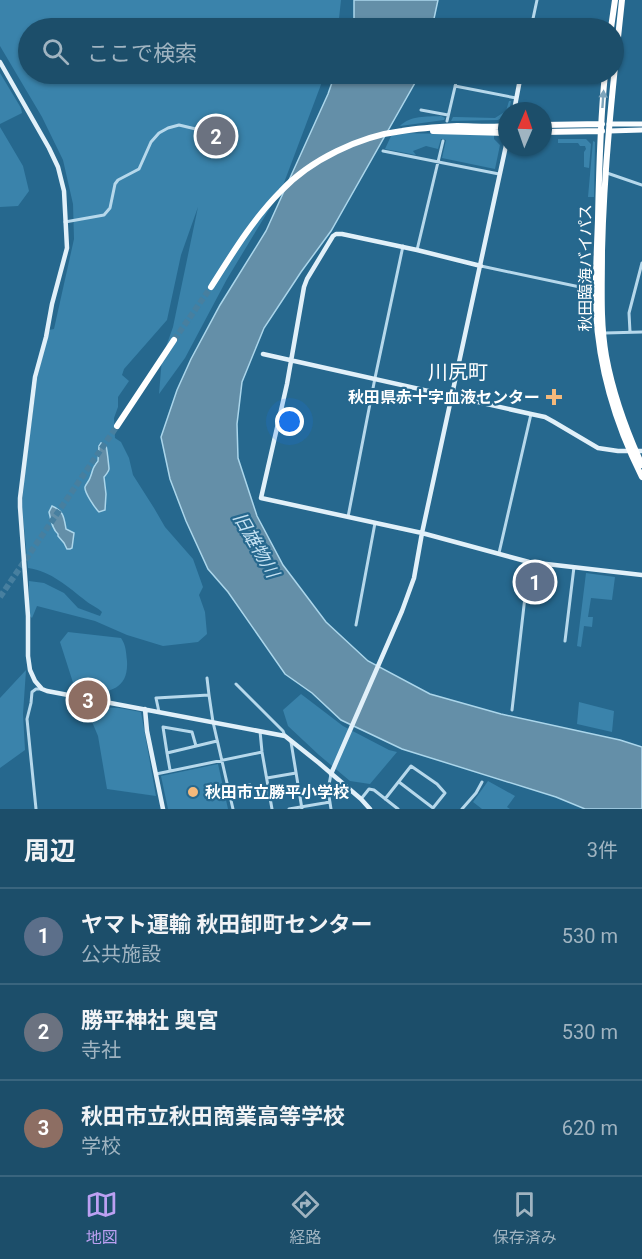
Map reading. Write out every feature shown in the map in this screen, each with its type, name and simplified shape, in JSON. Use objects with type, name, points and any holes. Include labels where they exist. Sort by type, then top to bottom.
[{"type":"highway","points":[[612,18],[615,0]]},
{"type":"highway","name":"秋田臨海バイパス","points":[[620,18],[622,0]]},
{"type":"highway","name":"秋田臨海バイパス","points":[[604,84],[601,128],[598,330],[605,379],[614,409],[636,451],[642,477]]},
{"type":"highway","name":"秋田臨海バイパス","points":[[613,84],[605,172],[599,291],[603,333],[614,393],[642,465]]},
{"type":"highway","points":[[552,125],[601,128]]},
{"type":"highway","points":[[211,287],[266,206],[282,188],[323,159],[347,146],[397,131],[498,126]]},
{"type":"highway","points":[[552,131],[609,127]]},
{"type":"highway","points":[[405,130],[498,133]]},
{"type":"highway","points":[[117,426],[174,340]]},
{"type":"main road","points":[[609,127],[642,124]]},
{"type":"main road","points":[[609,127],[642,130]]},
{"type":"street","points":[[533,18],[537,0]]},
{"type":"street","points":[[0,62],[49,148],[64,191],[67,248],[35,377],[20,507],[28,616],[28,656],[32,675],[42,689]]},
{"type":"street","points":[[515,102],[519,84]]},
{"type":"street","points":[[447,121],[455,86],[516,98]]},
{"type":"street","points":[[421,110],[448,115]]},
{"type":"street","points":[[65,222],[104,215],[110,208],[115,184],[118,180],[139,169],[151,142],[159,134],[179,125],[200,130]]},
{"type":"street","points":[[417,250],[443,141]]},
{"type":"street","points":[[383,151],[500,174]]},
{"type":"street","points":[[331,809],[328,790],[331,774],[414,578],[504,156]]},
{"type":"street","points":[[605,172],[642,185]]},
{"type":"street","points":[[599,291],[481,266],[403,246],[336,234],[305,283],[291,361],[261,498],[422,533],[529,562],[642,575]]},
{"type":"street","points":[[348,517],[403,246]]},
{"type":"street","points":[[630,332],[629,313],[642,263]]},
{"type":"street","points":[[603,333],[642,332]]},
{"type":"street","points":[[263,354],[531,414],[554,422],[598,448],[636,451]]},
{"type":"street","points":[[499,553],[531,414]]},
{"type":"street","points":[[356,625],[375,523]]},
{"type":"street","points":[[512,710],[529,562]]},
{"type":"street","points":[[565,641],[574,567]]},
{"type":"street","points":[[207,678],[213,722],[233,809]]},
{"type":"street","points":[[236,684],[283,731],[285,736]]},
{"type":"street","points":[[36,809],[27,719],[32,692],[42,689],[285,736],[370,809]]},
{"type":"street","points":[[159,712],[156,698],[209,696]]},
{"type":"street","points":[[145,709],[147,731],[163,809]]},
{"type":"street","points":[[170,770],[163,727],[192,732],[196,746]]},
{"type":"street","points":[[260,731],[272,809]]},
{"type":"street","points":[[291,740],[302,808]]},
{"type":"street","points":[[167,753],[217,741]]},
{"type":"street","points":[[156,774],[262,752]]},
{"type":"street","points":[[385,799],[411,766],[437,784],[445,793],[434,809],[399,782]]},
{"type":"street","points":[[267,778],[296,773]]},
{"type":"street","points":[[462,809],[482,782]]},
{"type":"street","points":[[228,789],[250,784]]},
{"type":"street","points":[[361,799],[369,789],[374,790],[398,809]]},
{"type":"street","points":[[269,795],[299,792]]},
{"type":"street","points":[[289,809],[330,802]]},
{"type":"shaded area","points":[[0,0],[341,0],[339,18],[18,18],[18,76],[0,46]]},
{"type":"shaded area","points":[[0,73],[22,113],[0,124]]},
{"type":"shaded area","points":[[22,84],[321,84],[282,188],[227,279],[185,358],[159,394],[162,358],[173,327],[198,207],[181,255],[167,320],[124,369],[122,375],[129,381],[118,397],[118,407],[114,418],[115,438],[121,442],[129,458],[133,475],[165,527],[193,559],[203,587],[199,595],[205,612],[207,634],[198,642],[163,646],[127,635],[95,621],[37,606],[32,618],[29,615],[29,581],[44,583],[64,593],[78,608],[100,616],[102,612],[52,576],[28,568],[22,507],[37,379],[49,330],[54,329],[74,239],[73,204],[63,160]]},
{"type":"shaded area","points":[[441,116],[445,118],[444,120],[400,126],[414,118]]},
{"type":"shaded area","points":[[498,116],[498,120],[451,121],[453,117],[495,118]]},
{"type":"shaded area","points":[[0,127],[23,166],[29,191],[18,206],[0,207]]},
{"type":"shaded area","points":[[401,133],[494,135],[498,143],[495,169],[442,158],[446,140],[441,139],[438,149],[426,146],[413,151],[416,155],[385,149],[391,136]]},
{"type":"shaded area","points":[[558,139],[586,139],[591,144],[589,168],[584,167],[585,146],[580,146],[578,143],[558,143]]},
{"type":"shaded area","points":[[593,141],[595,142],[594,197],[588,197]]},
{"type":"shaded area","points":[[586,573],[615,577],[612,600],[591,598],[588,617],[593,617],[592,627],[584,626],[581,647],[577,646]]},
{"type":"shaded area","points":[[68,632],[121,638],[127,661],[126,672],[118,686],[104,692],[76,692],[60,642]]},
{"type":"shaded area","points":[[26,670],[23,714],[25,750],[0,768],[0,698]]},
{"type":"shaded area","points":[[301,694],[343,726],[397,752],[370,784],[350,781],[288,726],[283,710]]},
{"type":"shaded area","points":[[579,702],[614,711],[612,732],[577,724]]},
{"type":"shaded area","points":[[92,707],[141,712],[156,796],[107,789],[98,736],[90,717]]},
{"type":"shaded area","name":"秋田市立勝平小学校","points":[[218,764],[228,809],[168,809],[161,776]]},
{"type":"shaded area","points":[[488,781],[515,796],[507,807],[510,809],[482,809],[473,802]]},
{"type":"water","points":[[354,0],[438,0],[434,18],[354,18]]},
{"type":"water","name":"旧雄物川","points":[[332,84],[414,84],[331,231],[264,328],[242,382],[237,424],[238,458],[257,516],[283,565],[326,622],[368,661],[430,694],[501,714],[620,740],[642,747],[642,809],[585,809],[556,797],[402,749],[341,720],[312,693],[285,674],[228,592],[208,569],[186,521],[170,479],[161,437],[177,390],[191,359],[220,305],[266,231]]},
{"type":"water","points":[[101,443],[106,446],[109,469],[104,477],[105,510],[99,512],[85,487],[98,461]]},
{"type":"water","points":[[52,506],[61,513],[66,529],[74,533],[70,549],[67,549],[53,527],[49,512]]},
{"type":"tunnel","points":[[174,340],[211,287]]},
{"type":"tunnel","points":[[0,597],[117,426]]},
{"type":"place","name":"勝平神社 奥宮","points":[[216,136]]},
{"type":"place","name":"秋田県赤十字血液センター","points":[[554,397]]},
{"type":"place","name":"ヤマト運輸 秋田卸町センター","points":[[535,582]]},
{"type":"place","name":"秋田市立秋田商業高等学校","points":[[88,700]]},
{"type":"place","name":"秋田市立勝平小学校","points":[[193,792]]},
{"type":"district","name":"川尻町","points":[[458,372]]}]
